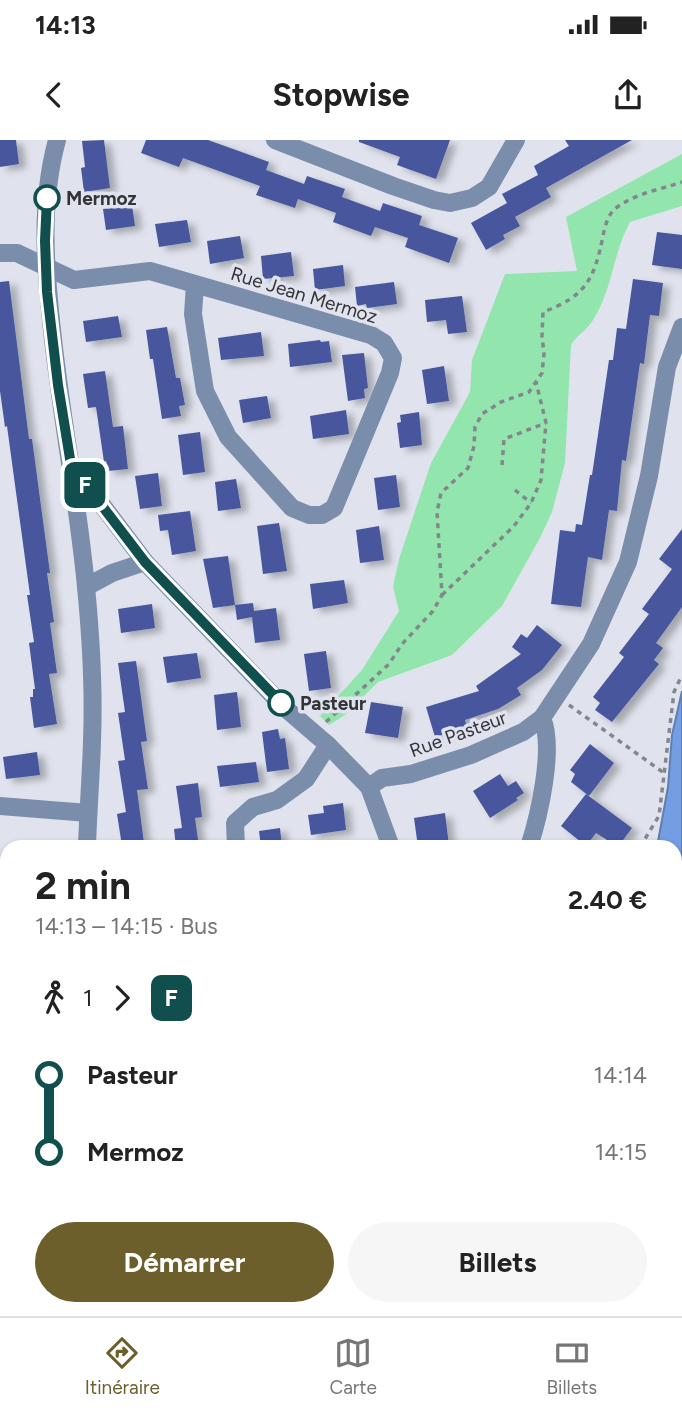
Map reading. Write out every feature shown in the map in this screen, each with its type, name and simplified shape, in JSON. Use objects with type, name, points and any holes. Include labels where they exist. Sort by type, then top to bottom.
[{"type":"street","points":[[57,140],[47,198],[46,265],[58,385],[86,587],[92,692],[87,840]]},
{"type":"street","points":[[275,140],[393,186],[434,200],[450,202],[472,198],[489,187],[516,140]]},
{"type":"street","name":"Rue Jean Mermoz","points":[[0,253],[18,253],[74,279],[150,271],[226,291],[371,335],[384,343],[393,358],[390,373],[334,508],[309,516],[292,508],[228,437],[205,391],[193,313],[195,284]]},
{"type":"street","name":"Rue Pasteur","points":[[369,787],[382,778],[441,767],[523,732],[542,718],[557,696],[591,644],[628,562],[649,476],[667,367],[682,327]]},
{"type":"street","points":[[72,471],[145,562],[285,708],[328,745],[369,787],[388,840]]},
{"type":"street","points":[[86,587],[112,573],[145,562]]},
{"type":"street","points":[[531,840],[538,818],[548,730],[542,718]]},
{"type":"street","points":[[236,840],[235,823],[253,807],[277,800],[306,779],[328,745]]},
{"type":"street","points":[[0,806],[88,813]]},
{"type":"street","points":[[207,1316],[238,1316]]},
{"type":"path","points":[[442,594],[438,523],[441,493],[468,468],[474,446],[475,427],[482,414],[501,402],[529,392],[542,373],[543,312],[567,303],[585,287],[598,263],[606,223],[614,209],[651,190],[682,182]]},
{"type":"path","points":[[328,745],[325,720],[388,664],[402,644],[433,611],[442,594],[514,526],[531,503],[541,480],[546,423],[536,382]]},
{"type":"path","points":[[502,465],[504,439],[546,423]]},
{"type":"path","points":[[515,490],[531,503]]},
{"type":"path","points":[[644,840],[659,816],[674,692],[682,675]]},
{"type":"path","points":[[557,696],[664,773]]},
{"type":"green space","points":[[682,154],[682,206],[630,222],[599,309],[591,324],[571,345],[565,463],[552,512],[502,606],[452,655],[378,682],[345,715],[329,725],[320,716],[362,670],[399,611],[393,587],[399,559],[431,463],[470,392],[472,360],[505,274],[577,271],[566,217]]},
{"type":"water","points":[[682,691],[682,840],[658,840],[668,787],[672,735]]},
{"type":"building","points":[[0,140],[16,140],[19,164],[0,167]]},
{"type":"building","points":[[104,140],[110,188],[84,192],[82,141]]},
{"type":"building","points":[[146,140],[208,140],[269,162],[266,170],[304,184],[307,176],[345,189],[342,197],[380,211],[383,203],[422,216],[419,225],[458,238],[449,263],[405,247],[408,238],[375,227],[371,236],[333,222],[336,213],[298,199],[295,208],[256,195],[260,186],[183,158],[179,167],[141,153]]},
{"type":"building","points":[[359,140],[450,140],[436,179],[397,165],[400,157]]},
{"type":"building","points":[[565,140],[632,140],[546,188],[551,197],[515,217],[520,226],[503,235],[505,239],[486,250],[471,223],[507,203],[502,194],[538,175],[534,166],[569,146]]},
{"type":"building","points":[[132,205],[135,226],[106,230],[103,209]]},
{"type":"building","points":[[187,220],[191,242],[159,247],[155,224]]},
{"type":"building","points":[[657,232],[682,235],[682,269],[652,265]]},
{"type":"building","points":[[240,236],[244,258],[210,264],[207,241]]},
{"type":"building","points":[[291,252],[294,276],[263,279],[261,256]]},
{"type":"building","points":[[343,265],[345,286],[315,290],[313,269]]},
{"type":"building","points":[[633,279],[663,283],[659,316],[650,315],[644,364],[640,363],[626,461],[622,460],[617,511],[609,510],[602,560],[588,557],[581,607],[551,604],[560,530],[575,532],[576,524],[582,525],[609,360],[613,360],[617,328],[626,329]]},
{"type":"building","points":[[9,281],[29,439],[32,439],[50,573],[47,573],[54,622],[50,623],[57,673],[49,674],[57,724],[34,728],[30,697],[33,697],[35,689],[29,643],[34,642],[27,595],[30,595],[0,391],[0,282]]},
{"type":"building","points":[[394,282],[397,304],[367,308],[366,304],[357,306],[355,287]]},
{"type":"building","points":[[462,296],[467,332],[448,334],[446,320],[427,322],[425,300]]},
{"type":"building","points":[[118,316],[122,337],[86,342],[83,321]]},
{"type":"building","points":[[167,327],[176,378],[180,378],[185,405],[179,406],[181,416],[162,419],[146,330]]},
{"type":"building","points":[[261,332],[264,356],[221,360],[218,338]]},
{"type":"building","points":[[329,341],[332,362],[290,367],[288,344]]},
{"type":"building","points":[[364,353],[368,388],[364,389],[365,398],[348,401],[342,355]]},
{"type":"building","points":[[444,366],[449,401],[427,404],[422,370]]},
{"type":"building","points":[[105,371],[113,427],[123,426],[128,469],[108,471],[106,461],[104,462],[96,407],[88,408],[83,374]]},
{"type":"building","points":[[267,396],[271,418],[243,423],[239,400]]},
{"type":"building","points":[[346,410],[349,434],[313,439],[310,416]]},
{"type":"building","points":[[419,412],[422,445],[400,448],[397,423],[401,422],[400,415]]},
{"type":"building","points":[[200,432],[205,472],[183,475],[178,435]]},
{"type":"building","points":[[158,473],[162,506],[140,509],[135,476]]},
{"type":"building","points":[[396,475],[400,507],[378,510],[374,478]]},
{"type":"building","points":[[236,479],[241,508],[218,511],[215,482]]},
{"type":"building","points":[[190,511],[196,551],[172,555],[168,530],[160,531],[158,515]]},
{"type":"building","points":[[279,523],[287,571],[263,574],[257,526]]},
{"type":"building","points":[[379,526],[384,560],[360,563],[356,530]]},
{"type":"building","points":[[682,529],[682,607],[656,643],[663,648],[654,660],[659,664],[612,722],[595,710],[600,703],[593,697],[624,657],[619,653],[649,614],[642,609],[672,569],[659,559]]},
{"type":"building","points":[[228,556],[235,605],[213,608],[203,559]]},
{"type":"building","points":[[344,580],[348,603],[313,609],[310,584]]},
{"type":"building","points":[[253,603],[254,611],[276,608],[280,640],[255,643],[252,617],[237,620],[235,605]]},
{"type":"building","points":[[152,604],[155,628],[121,633],[118,609]]},
{"type":"building","points":[[537,625],[562,645],[542,670],[517,688],[521,695],[498,709],[465,720],[467,727],[435,737],[426,707],[479,691],[476,686],[521,654],[512,647],[521,634],[527,638]]},
{"type":"building","points":[[326,651],[331,688],[309,691],[304,654]]},
{"type":"building","points":[[197,653],[201,678],[167,683],[163,657]]},
{"type":"building","points":[[136,661],[147,741],[141,742],[148,789],[137,790],[144,840],[121,840],[117,814],[126,812],[118,761],[125,760],[118,713],[125,712],[118,663]]},
{"type":"building","points":[[237,692],[241,727],[217,730],[214,695]]},
{"type":"building","points":[[371,702],[403,707],[398,738],[365,733]]},
{"type":"building","points":[[278,729],[280,739],[285,738],[289,769],[267,772],[262,732]]},
{"type":"building","points":[[590,744],[614,763],[589,796],[571,782],[575,774],[570,770]]},
{"type":"building","points":[[37,752],[40,775],[6,779],[3,757]]},
{"type":"building","points":[[256,762],[259,782],[220,787],[217,766]]},
{"type":"building","points":[[500,774],[508,786],[516,781],[524,793],[490,818],[473,791]]},
{"type":"building","points":[[198,783],[202,817],[195,818],[198,840],[175,840],[174,829],[182,828],[176,786]]},
{"type":"building","points":[[586,794],[632,828],[623,840],[607,840],[596,833],[591,840],[578,840],[561,826]]},
{"type":"building","points":[[343,803],[346,830],[311,835],[308,815],[324,813],[323,806]]},
{"type":"building","points":[[445,813],[448,840],[417,840],[414,818]]},
{"type":"building","points":[[280,828],[281,840],[260,840],[259,831]]},
{"type":"bus line","name":"F","points":[[47,198],[47,292],[72,471],[145,562],[281,703]]},
{"type":"place","name":"Mermoz","points":[[47,198]]},
{"type":"place","name":"Pasteur","points":[[281,703]]}]
